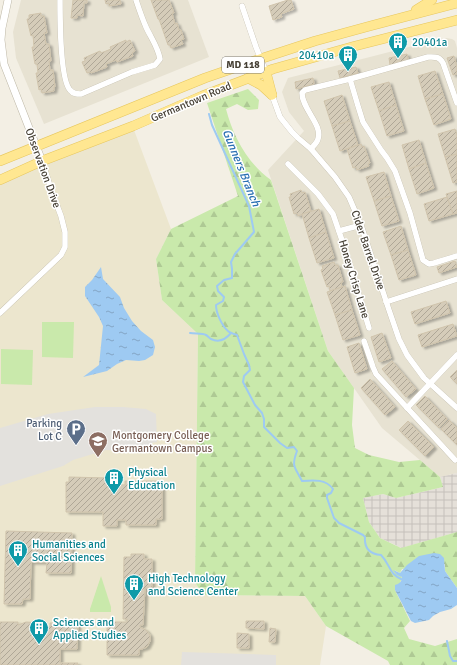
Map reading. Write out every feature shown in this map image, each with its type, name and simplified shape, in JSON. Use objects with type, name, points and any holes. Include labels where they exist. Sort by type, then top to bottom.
[{"type":"main road","points":[[407,16],[432,0]]},
{"type":"main road","name":"Germantown Road","points":[[0,160],[204,78],[315,41],[457,3]]},
{"type":"main road","name":"Germantown Road","points":[[0,180],[42,161],[133,126],[202,96],[279,67],[457,20]]},
{"type":"main road","points":[[266,72],[272,96]]},
{"type":"main road","points":[[248,78],[261,85],[272,96]]},
{"type":"street","name":"Observation Drive","points":[[0,313],[61,255],[65,247],[65,232],[61,216],[36,145],[4,64],[1,40],[8,0]]},
{"type":"street","points":[[54,0],[60,0],[62,54],[67,86],[71,92],[76,94],[81,94],[132,72],[155,65],[160,59],[159,52],[146,28],[136,0]]},
{"type":"street","points":[[242,6],[266,72]]},
{"type":"street","points":[[311,149],[318,141],[319,134],[302,98],[302,93],[305,90],[436,56],[441,59],[443,63],[457,103]]},
{"type":"street","points":[[350,79],[363,122],[388,158],[395,171],[410,213],[424,260],[429,264],[457,256]]},
{"type":"street","name":"Cider Barrel Drive","points":[[272,96],[280,117],[298,138],[311,149],[335,177],[349,197],[361,225],[386,302],[407,355],[424,378],[457,408]]},
{"type":"street","name":"Honey Crisp Lane","points":[[288,164],[318,194],[333,214],[369,328]]},
{"type":"street","name":"Honey Crisp Lane","points":[[339,231],[361,225]]},
{"type":"street","points":[[386,302],[457,279]]},
{"type":"street","points":[[364,341],[376,374],[455,460]]},
{"type":"street","points":[[407,408],[456,358]]},
{"type":"shaded area","points":[[21,0],[188,0],[209,57],[44,124],[16,58],[13,32]]},
{"type":"shaded area","points":[[446,38],[455,41],[457,48],[457,473],[440,477],[382,428],[328,351],[268,170],[304,131],[289,112],[282,92],[288,78]]},
{"type":"shaded area","name":"Montgomery College Germantown Campus","points":[[134,130],[171,229],[156,259],[162,300],[198,334],[195,582],[203,595],[305,596],[326,626],[320,665],[0,665],[0,180]]},
{"type":"shaded area","name":"Parking Lot C","points":[[95,407],[146,409],[156,414],[157,442],[152,443],[152,451],[106,450],[73,460],[63,466],[0,486],[0,428],[48,414]]},
{"type":"shaded area","points":[[457,473],[457,532],[402,548],[380,538],[369,522],[363,498],[383,494],[396,498],[443,487],[440,477]]},
{"type":"shaded area","points":[[182,652],[276,655],[276,665],[181,665]]},
{"type":"green space","points":[[248,89],[259,100],[258,109],[248,110],[237,104],[226,109],[237,139],[242,148],[255,166],[271,180],[328,351],[354,388],[352,425],[355,448],[369,455],[399,462],[420,460],[440,477],[443,487],[396,498],[383,494],[363,498],[369,522],[380,538],[401,548],[457,532],[457,588],[445,571],[445,564],[402,569],[400,573],[394,570],[402,577],[395,590],[410,621],[404,628],[409,639],[435,646],[457,639],[457,665],[390,665],[388,661],[326,626],[305,596],[203,595],[195,582],[198,334],[162,300],[156,259],[171,229],[238,196],[207,103]]},
{"type":"green space","points":[[42,322],[74,322],[73,358],[42,357]]},
{"type":"green space","points":[[1,349],[33,350],[32,385],[1,384]]},
{"type":"green space","points":[[101,576],[111,607],[111,612],[90,612],[90,609]]},
{"type":"water","points":[[101,267],[103,279],[120,297],[124,308],[132,321],[141,331],[153,340],[155,347],[153,355],[145,360],[126,360],[107,371],[83,377],[99,365],[103,326],[99,317],[85,296],[85,287]]},
{"type":"water","points":[[434,553],[440,554],[444,558],[445,571],[457,588],[457,605],[451,609],[440,612],[429,620],[415,623],[411,621],[395,590],[395,585],[400,582],[402,577],[397,575],[393,570],[400,573],[407,565],[419,556]]},
{"type":"building","points":[[73,0],[87,0],[87,3],[84,3],[83,16],[77,15],[77,18],[71,18]]},
{"type":"building","points":[[105,0],[120,0],[121,4],[109,6],[109,3],[106,4]]},
{"type":"building","points":[[151,0],[169,0],[174,13],[172,13],[175,24],[177,23],[184,39],[181,40],[183,44],[171,48],[170,45],[168,45]]},
{"type":"building","points":[[291,0],[294,9],[281,14],[282,17],[273,20],[269,6]]},
{"type":"building","points":[[41,13],[41,16],[44,16],[47,33],[44,33],[46,44],[49,44],[51,61],[49,61],[50,70],[53,70],[55,87],[54,91],[42,93],[41,89],[39,90],[36,73],[38,73],[32,47],[34,47],[33,35],[31,36],[27,19],[29,19],[29,15]]},
{"type":"building","points":[[126,40],[126,42],[130,40],[135,51],[132,53],[133,56],[117,62],[116,60],[106,64],[107,67],[87,73],[82,62],[85,61],[84,58],[100,51],[101,53],[111,49],[110,47]]},
{"type":"building","name":"20401a","points":[[407,54],[408,60],[390,65],[389,58]]},
{"type":"building","points":[[454,56],[457,74],[453,75],[447,58]]},
{"type":"building","name":"20410a","points":[[356,67],[358,73],[340,78],[338,71]]},
{"type":"building","points":[[435,71],[443,94],[425,99],[418,76]]},
{"type":"building","points":[[313,78],[314,84],[296,89],[295,82]]},
{"type":"building","points":[[389,82],[396,105],[379,111],[371,87]]},
{"type":"building","points":[[443,94],[451,119],[434,125],[425,99]]},
{"type":"building","points":[[342,95],[350,121],[332,126],[324,101]]},
{"type":"building","points":[[396,105],[404,131],[387,136],[379,111]]},
{"type":"building","points":[[350,121],[358,145],[340,151],[332,126]]},
{"type":"building","points":[[455,129],[457,135],[457,154],[445,157],[438,134]]},
{"type":"building","points":[[419,140],[426,163],[409,169],[402,145]]},
{"type":"building","points":[[361,144],[362,147],[364,146],[370,163],[368,164],[369,166],[357,170],[356,167],[353,168],[347,149]]},
{"type":"building","points":[[457,154],[457,182],[453,183],[445,157]]},
{"type":"building","points":[[426,163],[434,188],[417,194],[409,169]]},
{"type":"building","points":[[384,172],[391,196],[374,201],[366,177]]},
{"type":"building","points":[[301,190],[302,193],[305,192],[311,211],[298,216],[297,213],[294,214],[289,197],[291,197],[290,194]]},
{"type":"building","points":[[457,191],[457,213],[453,214],[446,194]]},
{"type":"building","points":[[391,196],[399,221],[382,226],[374,201]]},
{"type":"building","points":[[447,197],[453,214],[429,221],[424,204]]},
{"type":"building","points":[[319,209],[326,232],[309,238],[302,214]]},
{"type":"building","points":[[401,226],[408,250],[391,255],[383,232]]},
{"type":"building","points":[[326,232],[334,258],[317,263],[309,238]]},
{"type":"building","points":[[408,250],[416,275],[399,280],[391,255]]},
{"type":"building","points":[[455,261],[457,267],[439,273],[437,267]]},
{"type":"building","points":[[334,262],[335,265],[338,265],[343,282],[341,282],[342,287],[330,291],[321,270],[323,269],[322,266]]},
{"type":"building","points":[[345,286],[352,310],[335,315],[327,292]]},
{"type":"building","points":[[446,301],[450,313],[415,324],[411,312]]},
{"type":"building","points":[[352,310],[360,335],[343,340],[335,315]]},
{"type":"building","points":[[453,324],[457,336],[422,347],[418,335]]},
{"type":"building","points":[[382,333],[391,358],[379,362],[371,337]]},
{"type":"building","points":[[359,343],[367,369],[355,373],[347,347]]},
{"type":"building","points":[[392,361],[416,389],[406,397],[382,369]]},
{"type":"building","points":[[457,370],[457,384],[450,377]]},
{"type":"building","points":[[370,379],[395,407],[385,415],[361,388]]},
{"type":"building","points":[[425,396],[447,419],[439,428],[416,405]]},
{"type":"building","points":[[449,420],[457,428],[457,445],[441,429]]},
{"type":"building","points":[[408,421],[434,447],[425,456],[399,430]]},
{"type":"building","name":"Physical Education","points":[[69,477],[108,478],[108,484],[125,485],[125,481],[157,481],[156,486],[162,486],[162,519],[156,519],[156,525],[126,525],[126,520],[117,520],[117,526],[103,526],[103,512],[66,512],[66,482],[69,482]]},
{"type":"building","name":"Humanities and Social Sciences","points":[[6,531],[72,533],[71,573],[46,573],[47,562],[31,562],[30,599],[23,599],[22,604],[4,604]]},
{"type":"building","name":"High Technology and Science Center","points":[[131,554],[144,554],[144,559],[152,559],[152,588],[145,588],[143,625],[140,625],[140,627],[146,630],[150,635],[150,641],[147,647],[139,650],[139,655],[107,655],[107,622],[127,622],[127,619],[123,619],[124,557],[131,557]]},
{"type":"building","points":[[246,621],[264,621],[264,629],[246,628]]},
{"type":"building","name":"Sciences and Applied Studies","points":[[0,622],[18,622],[18,625],[26,622],[42,623],[42,627],[50,627],[50,623],[78,623],[77,649],[60,649],[60,663],[78,663],[77,665],[0,665]]},
{"type":"building","points":[[270,628],[276,629],[275,642],[269,642]]},
{"type":"building","points":[[237,633],[249,634],[249,648],[237,648]]},
{"type":"waterway","name":"Gunners Branch","points":[[209,114],[212,125],[249,206],[254,232],[235,254],[231,262],[232,278],[224,280],[217,286],[218,291],[224,297],[223,301],[216,305],[218,315],[226,329],[237,335],[249,365],[250,370],[244,376],[243,382],[255,405],[262,413],[264,427],[280,443],[287,448],[294,447],[297,451],[294,464],[302,481],[311,480],[327,483],[333,489],[331,493],[327,495],[327,498],[334,518],[339,523],[363,535],[365,537],[368,550],[381,555],[387,562],[392,572],[398,578],[403,580]]},
{"type":"waterway","points":[[190,333],[204,334],[217,341],[225,339],[231,333]]},
{"type":"waterway","name":"Gunners Branch","points":[[447,641],[450,656],[453,661],[457,661]]},
{"type":"place","name":"20401a","points":[[398,59]]},
{"type":"place","name":"20410a","points":[[348,72]]},
{"type":"place","name":"Parking Lot C","points":[[76,446]]},
{"type":"place","name":"Montgomery College Germantown Campus","points":[[98,458]]},
{"type":"place","name":"Physical Education","points":[[114,495]]},
{"type":"place","name":"Humanities and Social Sciences","points":[[18,567]]},
{"type":"place","name":"High Technology and Science Center","points":[[134,601]]},
{"type":"place","name":"Sciences and Applied Studies","points":[[39,645]]}]
